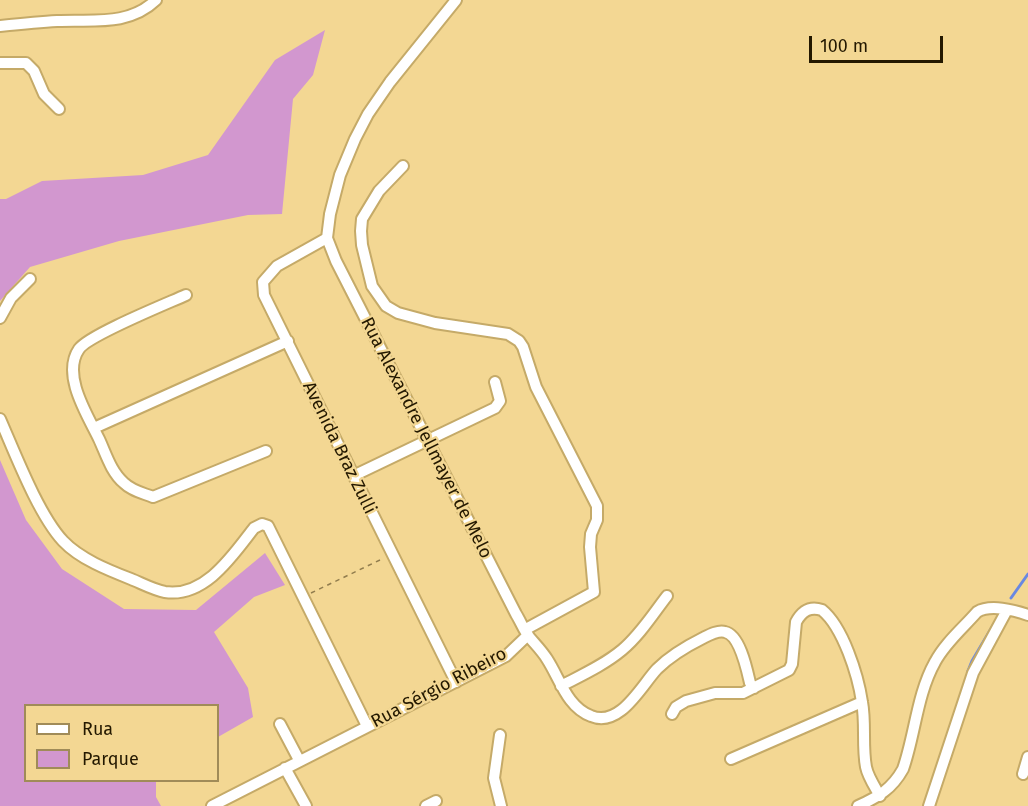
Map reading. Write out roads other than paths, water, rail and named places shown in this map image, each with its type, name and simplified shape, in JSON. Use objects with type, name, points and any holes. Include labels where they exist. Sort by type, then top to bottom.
[{"type":"street","points":[[0,26],[57,21],[105,22],[140,11],[156,0]]},
{"type":"street","points":[[327,238],[330,214],[340,175],[368,114],[456,0]]},
{"type":"street","points":[[0,63],[26,63],[34,71],[44,94],[58,109]]},
{"type":"street","name":"Rua Sérgio Ribeiro","points":[[212,806],[506,656],[527,632],[594,592],[590,547],[591,534],[597,520],[597,506],[536,387],[519,340],[508,334],[435,323],[398,312],[386,306],[372,286],[362,245],[362,219],[379,191],[403,166]]},
{"type":"street","name":"Avenida Braz Zulli","points":[[327,238],[277,266],[263,282],[264,295],[456,682]]},
{"type":"street","name":"Rua Alexandre Jellmayer de Melo","points":[[327,238],[336,261],[510,604],[527,632]]},
{"type":"street","points":[[0,318],[11,298],[30,279]]},
{"type":"street","points":[[186,295],[97,336],[79,348],[74,361],[76,391],[82,409],[94,428],[115,473],[132,490],[153,497],[266,451]]},
{"type":"street","points":[[94,428],[288,341]]},
{"type":"street","points":[[353,476],[495,408],[500,401],[495,382]]},
{"type":"street","points":[[0,418],[52,527],[77,553],[116,574],[164,592],[189,590],[212,577],[254,528],[262,524],[268,526],[367,726]]},
{"type":"street","points":[[561,686],[587,673],[624,649],[667,596]]},
{"type":"street","points":[[672,714],[679,704],[704,695],[743,693],[789,670],[792,664],[796,622],[803,612],[816,608],[822,610],[830,616],[839,630],[862,702],[866,767],[880,796]]},
{"type":"street","points":[[858,806],[880,796],[896,781],[903,770],[927,681],[934,663],[944,649],[977,612],[987,608],[1028,615]]},
{"type":"street","points":[[929,806],[974,673],[1008,610]]},
{"type":"street","points":[[527,632],[541,650],[567,695],[581,711],[600,718],[612,716],[627,705],[658,668],[670,658],[698,641],[720,632],[730,634],[737,643],[750,683],[754,688]]},
{"type":"street","points":[[730,759],[862,702]]},
{"type":"street","points":[[280,724],[299,760]]},
{"type":"street","points":[[500,735],[494,778],[501,806]]},
{"type":"street","points":[[1023,774],[1028,758]]},
{"type":"street","points":[[285,768],[306,806]]},
{"type":"waterway","points":[[1011,598],[1028,574]]},
{"type":"waterway","points":[[968,671],[995,622]]}]
